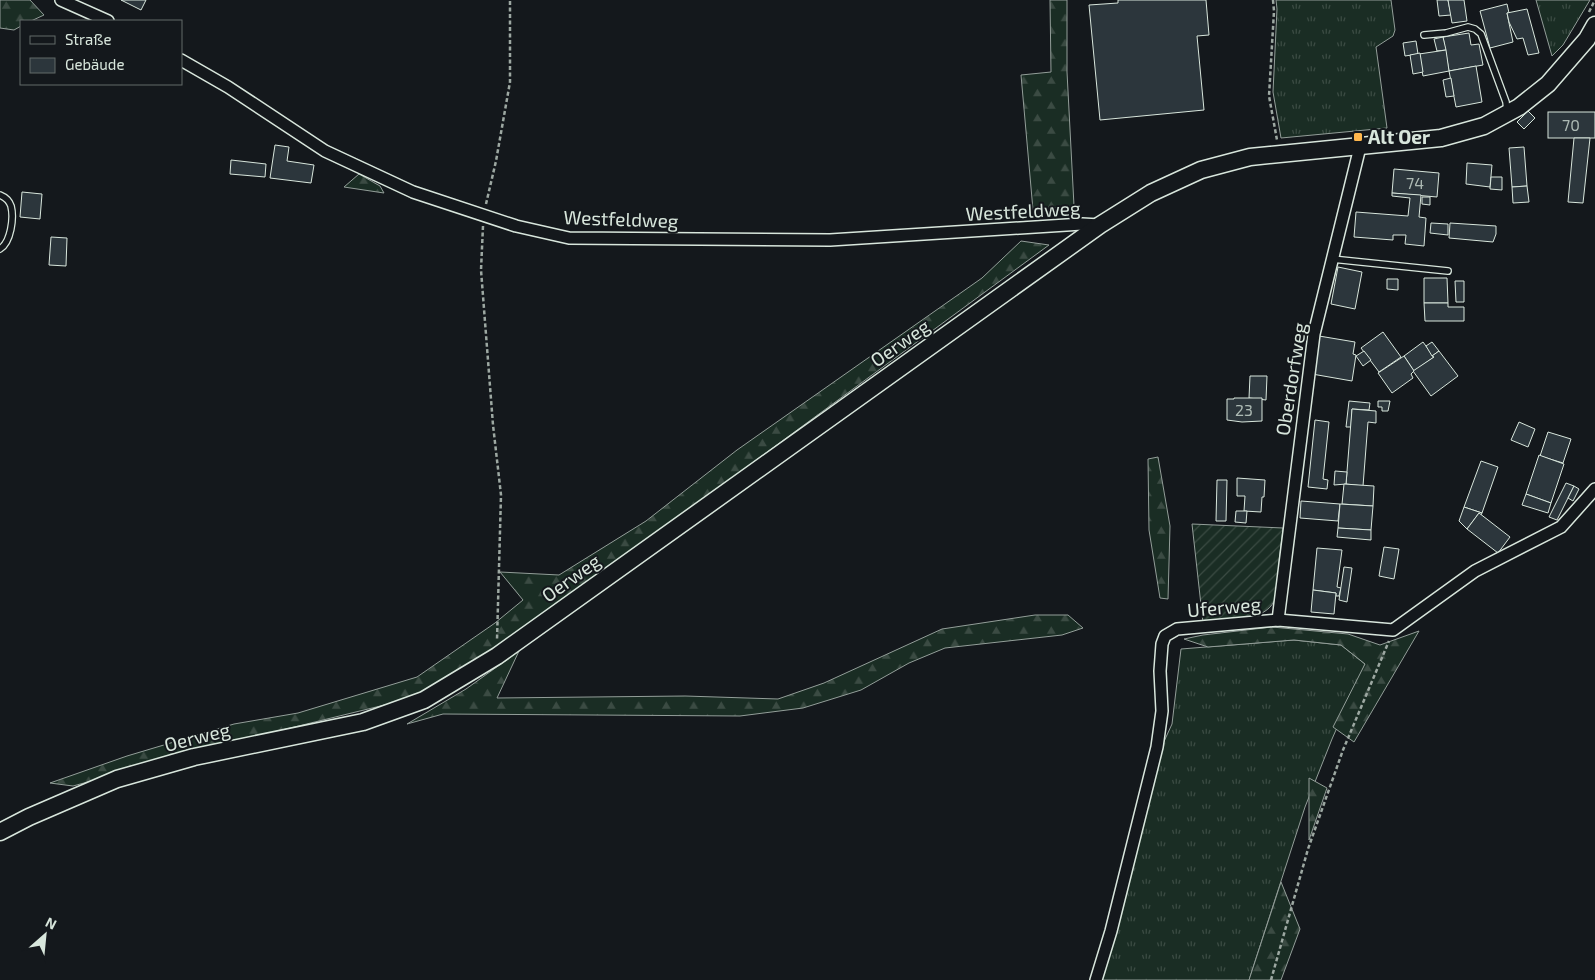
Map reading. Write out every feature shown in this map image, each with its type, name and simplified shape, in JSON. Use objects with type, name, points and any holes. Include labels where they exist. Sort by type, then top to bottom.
[{"type":"street","points":[[61,0],[106,20]]},
{"type":"street","name":"Oerweg","points":[[0,832],[29,817],[117,779],[194,757],[363,722],[424,700],[496,656],[1100,225],[1151,193],[1201,170],[1250,156],[1441,138],[1484,126],[1519,107],[1548,84],[1587,39],[1595,25]]},
{"type":"street","name":"Westfeldweg","points":[[182,61],[228,87],[324,151],[412,192],[516,226],[568,238],[830,240],[1082,224],[1100,225]]},
{"type":"street","name":"Oberdorfweg","points":[[1278,620],[1314,334],[1360,147]]},
{"type":"street","points":[[1393,630],[1475,571],[1561,526],[1595,489]]},
{"type":"street","name":"Uferweg","points":[[1096,980],[1111,931],[1157,747],[1162,711],[1160,671],[1162,644],[1165,636],[1177,629],[1278,620],[1393,630]]},
{"type":"lane","points":[[1424,35],[1446,33],[1468,27],[1475,29],[1481,34],[1506,102],[1508,113]]},
{"type":"lane","points":[[0,195],[6,198],[11,206],[12,216],[10,232],[4,246],[0,248]]},
{"type":"lane","points":[[1332,259],[1448,271]]},
{"type":"path","points":[[496,656],[501,495],[493,425],[481,270],[483,216],[496,161],[510,82],[510,0]]},
{"type":"path","points":[[1273,0],[1269,96],[1280,154]]},
{"type":"path","points":[[1271,980],[1308,849],[1343,750],[1393,630]]},
{"type":"green space","points":[[0,0],[30,0],[44,15],[33,20],[20,20],[20,27],[14,30],[0,28]]},
{"type":"green space","points":[[1050,0],[1067,0],[1067,72],[1074,206],[1033,210],[1021,75],[1051,72]]},
{"type":"green space","points":[[1276,0],[1391,0],[1395,30],[1393,36],[1376,47],[1387,128],[1281,138],[1273,92]]},
{"type":"green space","points":[[1536,0],[1590,0],[1563,45],[1552,56]]},
{"type":"green space","points":[[359,174],[380,186],[384,193],[344,187]]},
{"type":"green space","points":[[1021,241],[1049,245],[529,627],[409,699],[237,741],[73,786],[50,783],[127,756],[234,724],[298,713],[417,677],[495,623],[523,600],[500,572],[559,575],[646,521],[737,450],[982,278]]},
{"type":"green space","points":[[1158,457],[1170,526],[1168,599],[1160,598],[1149,530],[1148,459]]},
{"type":"green space","points":[[1192,524],[1283,528],[1277,592],[1267,610],[1253,617],[1203,623]]},
{"type":"green space","points":[[1035,615],[1068,615],[1083,628],[1062,635],[945,648],[909,663],[861,690],[803,708],[740,716],[443,714],[407,724],[466,689],[519,651],[497,698],[685,696],[778,699],[824,683],[942,629]]},
{"type":"green space","points":[[1272,627],[1348,634],[1380,645],[1419,631],[1354,742],[1333,727],[1365,664],[1341,645],[1294,640],[1208,647],[1184,639]]},
{"type":"green space","points":[[1294,640],[1341,645],[1365,664],[1305,807],[1249,980],[1100,980],[1161,748],[1172,724],[1181,649]]},
{"type":"green space","points":[[1309,778],[1327,788],[1309,840]]},
{"type":"green space","points":[[1281,882],[1300,929],[1281,980],[1249,980]]},
{"type":"building","points":[[121,0],[146,0],[141,10]]},
{"type":"building","points":[[1118,0],[1206,0],[1209,35],[1197,36],[1204,110],[1100,120],[1089,5],[1118,3]]},
{"type":"building","points":[[1437,0],[1448,0],[1451,15],[1439,16]]},
{"type":"building","points":[[1448,0],[1464,0],[1467,21],[1452,23]]},
{"type":"building","points":[[1507,4],[1513,42],[1490,48],[1480,11]]},
{"type":"building","points":[[1527,9],[1539,53],[1528,55],[1523,38],[1517,39],[1507,13]]},
{"type":"building","points":[[1469,33],[1471,45],[1479,44],[1483,65],[1449,71],[1443,37]]},
{"type":"building","points":[[1443,37],[1446,50],[1437,51],[1434,39]]},
{"type":"building","points":[[1416,41],[1418,54],[1405,56],[1403,43]]},
{"type":"building","points":[[1446,50],[1449,71],[1423,76],[1419,54]]},
{"type":"building","points":[[1420,53],[1423,72],[1413,74],[1410,55]]},
{"type":"building","points":[[1476,66],[1482,102],[1456,107],[1449,71]]},
{"type":"building","points":[[1451,78],[1454,96],[1446,97],[1443,80]]},
{"type":"building","points":[[1528,111],[1535,118],[1524,129],[1517,122]]},
{"type":"building","points":[[1548,112],[1595,112],[1595,138],[1548,138]]},
{"type":"building","points":[[1574,138],[1590,138],[1583,203],[1568,202]]},
{"type":"building","points":[[275,145],[289,147],[287,161],[314,165],[311,183],[270,178]]},
{"type":"building","points":[[1524,147],[1527,186],[1512,187],[1509,148]]},
{"type":"building","points":[[231,160],[266,164],[265,177],[230,174]]},
{"type":"building","points":[[1467,163],[1492,165],[1490,187],[1466,184]]},
{"type":"building","points":[[1394,169],[1439,173],[1437,197],[1392,193]]},
{"type":"building","points":[[1491,177],[1502,177],[1502,190],[1490,189]]},
{"type":"building","points":[[1527,186],[1529,202],[1513,203],[1512,187]]},
{"type":"building","points":[[22,192],[42,194],[40,219],[20,217]]},
{"type":"building","points":[[1392,193],[1421,195],[1419,217],[1426,218],[1424,246],[1405,244],[1406,235],[1393,235],[1393,240],[1354,237],[1356,212],[1408,216],[1410,198],[1392,196]]},
{"type":"building","points":[[1422,197],[1430,197],[1430,205],[1422,204]]},
{"type":"building","points":[[1431,223],[1448,224],[1448,235],[1430,233]]},
{"type":"building","points":[[1450,223],[1496,226],[1496,234],[1493,242],[1449,238]]},
{"type":"building","points":[[51,237],[67,238],[66,266],[49,265]]},
{"type":"building","points":[[1338,267],[1362,272],[1355,309],[1331,304]]},
{"type":"building","points":[[1424,278],[1447,278],[1448,303],[1424,303]]},
{"type":"building","points":[[1387,279],[1398,279],[1398,290],[1387,289]]},
{"type":"building","points":[[1455,281],[1464,281],[1464,302],[1456,302]]},
{"type":"building","points":[[1424,303],[1448,303],[1448,307],[1464,307],[1464,321],[1425,321]]},
{"type":"building","points":[[1383,332],[1401,357],[1379,372],[1361,348]]},
{"type":"building","points":[[1319,336],[1355,342],[1353,354],[1356,355],[1352,381],[1312,374]]},
{"type":"building","points":[[1423,342],[1434,357],[1414,371],[1404,356]]},
{"type":"building","points":[[1432,342],[1439,351],[1432,356],[1426,346]]},
{"type":"building","points":[[1364,351],[1371,360],[1363,366],[1356,356]]},
{"type":"building","points":[[1439,351],[1458,376],[1431,396],[1413,371],[1434,357],[1432,356]]},
{"type":"building","points":[[1404,356],[1414,371],[1411,374],[1413,378],[1392,393],[1378,373]]},
{"type":"building","points":[[1250,376],[1267,376],[1266,400],[1249,398]]},
{"type":"building","points":[[1262,398],[1262,421],[1242,422],[1227,420],[1227,399]]},
{"type":"building","points":[[1349,401],[1370,403],[1369,410],[1352,409],[1351,427],[1346,427]]},
{"type":"building","points":[[1378,401],[1390,401],[1388,411],[1382,411],[1382,407],[1378,407]]},
{"type":"building","points":[[1352,409],[1376,411],[1376,423],[1368,422],[1363,486],[1346,484]]},
{"type":"building","points":[[1315,420],[1329,422],[1323,479],[1328,480],[1327,489],[1308,487]]},
{"type":"building","points":[[1519,422],[1535,429],[1528,447],[1511,440]]},
{"type":"building","points":[[1548,432],[1571,439],[1563,463],[1540,456]]},
{"type":"building","points":[[1539,455],[1564,464],[1551,503],[1526,494]]},
{"type":"building","points":[[1481,461],[1498,467],[1482,513],[1464,507]]},
{"type":"building","points":[[1335,471],[1347,472],[1346,484],[1334,485]]},
{"type":"building","points":[[1237,478],[1265,480],[1261,512],[1244,511],[1245,496],[1237,496]]},
{"type":"building","points":[[1217,480],[1227,480],[1226,521],[1216,521]]},
{"type":"building","points":[[1566,483],[1574,486],[1557,520],[1549,517]]},
{"type":"building","points":[[1344,484],[1374,486],[1373,506],[1342,504]]},
{"type":"building","points":[[1574,486],[1579,489],[1573,501],[1568,498]]},
{"type":"building","points":[[1526,494],[1551,503],[1548,513],[1522,505]]},
{"type":"building","points":[[1301,501],[1340,504],[1338,521],[1300,518]]},
{"type":"building","points":[[1340,504],[1373,506],[1371,530],[1338,528]]},
{"type":"building","points":[[1464,507],[1482,513],[1481,515],[1479,513],[1467,529],[1459,521]]},
{"type":"building","points":[[1236,511],[1247,511],[1246,523],[1235,522]]},
{"type":"building","points":[[1479,513],[1510,537],[1498,553],[1467,529]]},
{"type":"building","points":[[1338,528],[1371,530],[1371,540],[1337,537]]},
{"type":"building","points":[[1384,547],[1399,549],[1394,579],[1379,576]]},
{"type":"building","points":[[1317,548],[1342,550],[1337,587],[1341,588],[1339,596],[1336,596],[1336,593],[1313,590]]},
{"type":"building","points":[[1344,567],[1352,568],[1347,602],[1339,600]]},
{"type":"building","points":[[1313,590],[1336,593],[1334,614],[1311,612]]},
{"type":"place","name":"Alt Oer","points":[[1358,137]]}]
